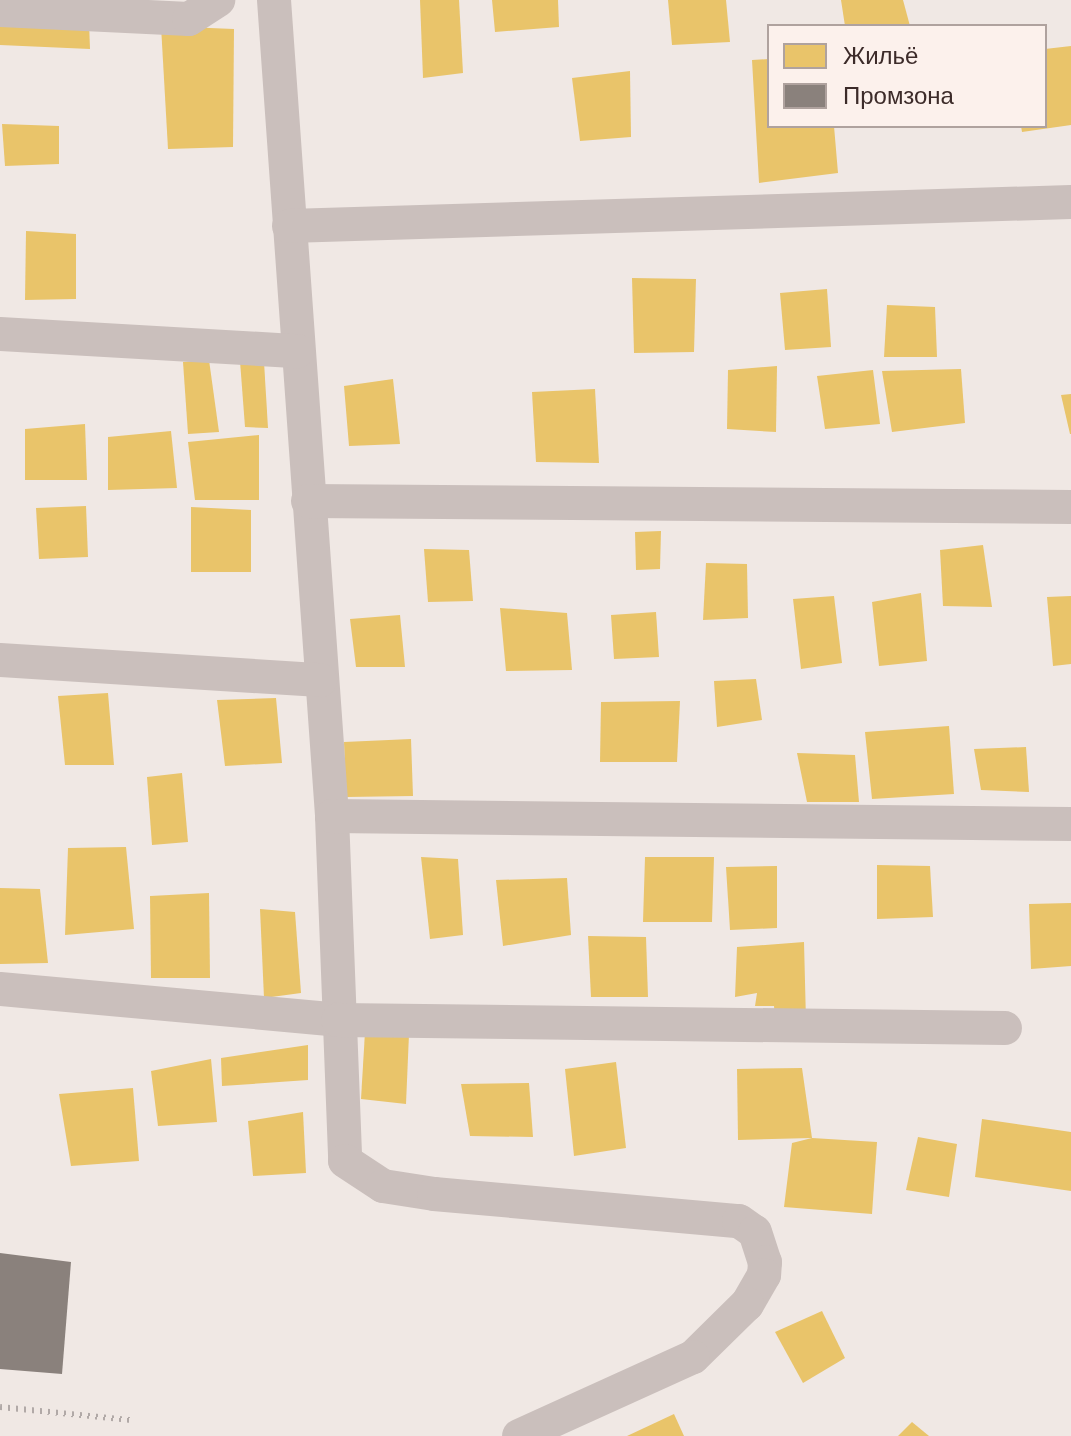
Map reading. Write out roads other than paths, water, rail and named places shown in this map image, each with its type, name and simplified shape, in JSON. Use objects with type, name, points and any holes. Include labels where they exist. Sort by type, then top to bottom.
[{"type":"street","points":[[0,10],[189,19],[218,0]]},
{"type":"street","points":[[274,0],[332,816],[345,1161],[362,1177],[434,1194],[739,1221],[755,1232],[764,1275],[724,1331],[693,1357],[519,1436]]},
{"type":"street","points":[[289,226],[1071,202]]},
{"type":"street","points":[[0,334],[298,351]]},
{"type":"street","points":[[308,501],[1071,507]]},
{"type":"street","points":[[0,660],[320,680]]},
{"type":"street","points":[[332,816],[1071,824]]},
{"type":"street","points":[[0,989],[338,1020],[1005,1028]]},
{"type":"railway","points":[[0,1407],[131,1420]]}]
